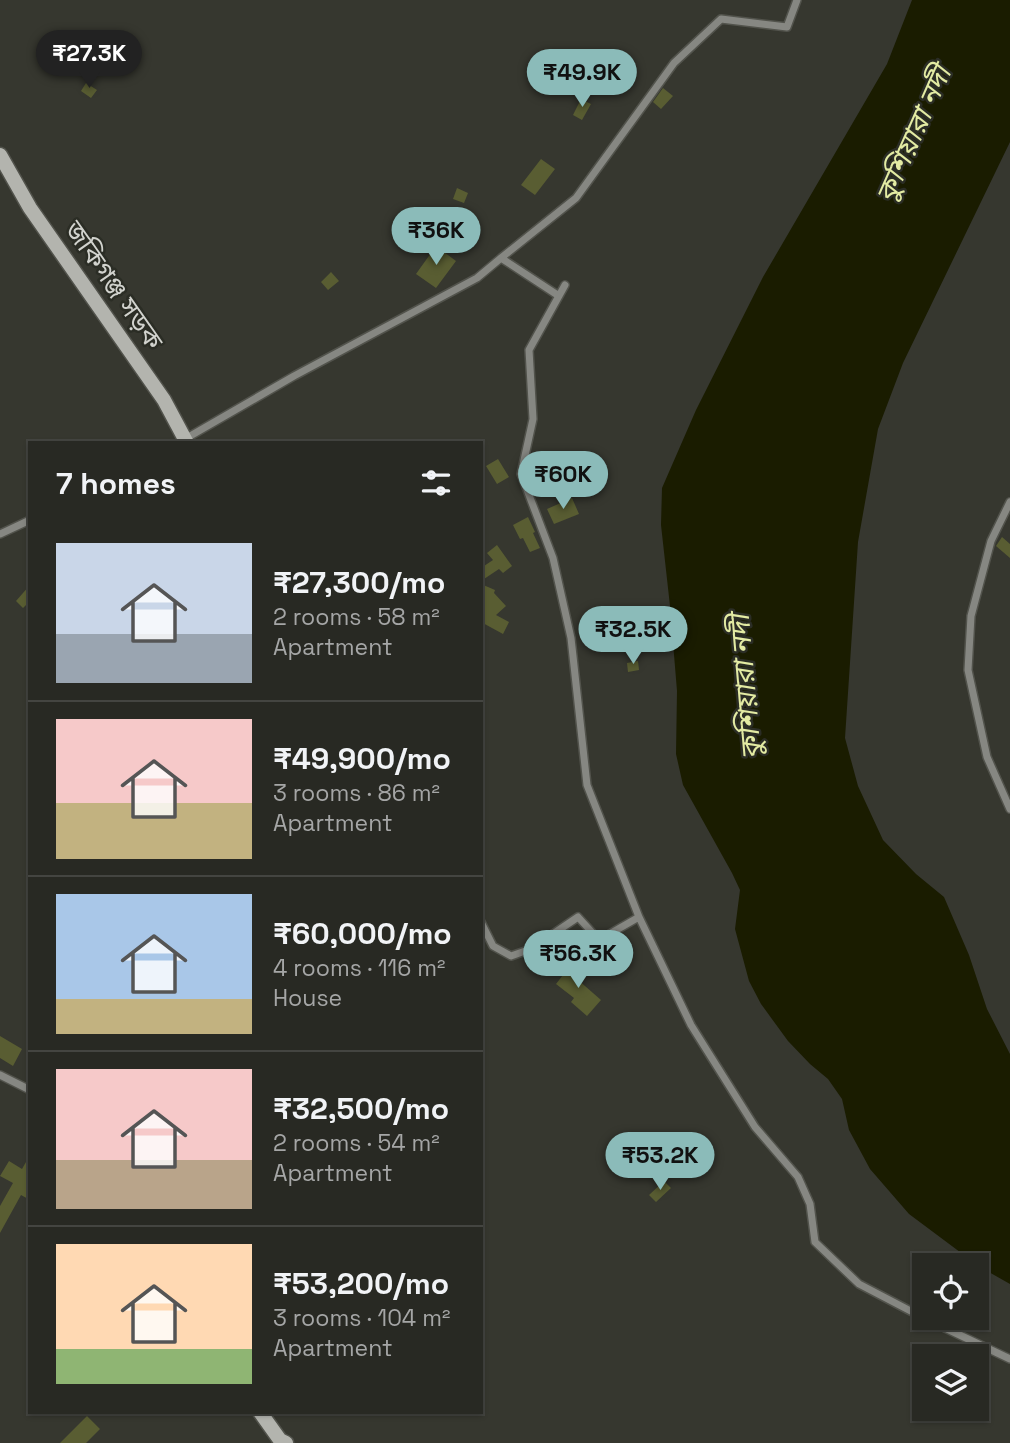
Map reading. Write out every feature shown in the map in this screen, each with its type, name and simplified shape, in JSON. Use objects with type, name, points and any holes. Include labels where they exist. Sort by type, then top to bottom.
[{"type":"main road","name":"জকিগঞ্জ সড়ক","points":[[0,155],[30,208],[164,400],[184,441]]},
{"type":"main road","points":[[261,1414],[280,1440],[286,1443]]},
{"type":"street","points":[[186,441],[294,376],[477,278],[576,198],[674,62],[721,19],[787,27],[797,0]]},
{"type":"street","points":[[501,258],[559,296]]},
{"type":"street","points":[[565,285],[529,350],[533,419],[521,474],[553,558],[571,638],[587,785],[639,917],[691,1025],[755,1127],[797,1177],[810,1204],[815,1241],[859,1284],[912,1312]]},
{"type":"street","points":[[1010,502],[991,541],[971,616],[968,670],[987,757],[1010,808]]},
{"type":"street","points":[[0,534],[28,521]]},
{"type":"street","points":[[483,926],[493,946],[511,956],[531,949],[578,917],[599,940],[639,917]]},
{"type":"street","points":[[0,1075],[28,1089]]},
{"type":"street","points":[[949,1330],[1010,1359]]},
{"type":"water","name":"কুশিয়ারা নদী","points":[[912,0],[1010,0],[1010,142],[903,363],[878,429],[858,542],[845,738],[858,786],[883,840],[916,874],[944,897],[969,955],[987,1009],[1010,1054],[1010,1284],[989,1272],[989,1253],[961,1253],[909,1214],[870,1169],[849,1130],[842,1099],[828,1079],[788,1041],[761,1004],[749,981],[735,929],[740,890],[683,785],[676,754],[677,691],[661,525],[662,488],[696,410],[763,277],[887,64]]},
{"type":"building","points":[[86,83],[97,90],[91,98],[81,91]]},
{"type":"building","points":[[663,88],[673,96],[661,109],[653,102]]},
{"type":"building","points":[[581,99],[591,104],[582,120],[573,115]]},
{"type":"building","points":[[541,159],[555,169],[535,195],[521,185]]},
{"type":"building","points":[[457,188],[468,193],[464,203],[453,199]]},
{"type":"building","points":[[436,246],[456,261],[436,288],[416,274]]},
{"type":"building","points":[[331,272],[339,281],[328,290],[321,282]]},
{"type":"building","points":[[498,459],[509,477],[497,484],[486,466]]},
{"type":"building","points":[[572,498],[579,514],[554,524],[547,509]]},
{"type":"building","points":[[528,517],[540,548],[530,552],[513,525]]},
{"type":"building","points":[[1002,537],[1010,544],[1010,558],[996,546]]},
{"type":"building","points":[[497,545],[512,566],[503,573],[499,569],[483,580],[483,567],[493,560],[487,553]]},
{"type":"building","points":[[483,585],[495,590],[494,593],[506,606],[496,615],[509,622],[503,634],[483,623]]},
{"type":"building","points":[[28,587],[28,603],[23,608],[16,601]]},
{"type":"building","points":[[638,661],[639,670],[628,672],[627,663]]},
{"type":"building","points":[[573,962],[584,970],[577,979],[601,1000],[587,1016],[571,1002],[574,998],[556,984]]},
{"type":"building","points":[[0,1036],[22,1049],[13,1066],[0,1058]]},
{"type":"building","points":[[28,1158],[28,1199],[21,1195],[0,1233],[0,1206],[13,1183],[0,1176],[9,1161],[22,1169]]},
{"type":"building","points":[[664,1181],[671,1188],[656,1202],[649,1195]]},
{"type":"building","points":[[87,1416],[100,1429],[86,1443],[60,1443]]}]
